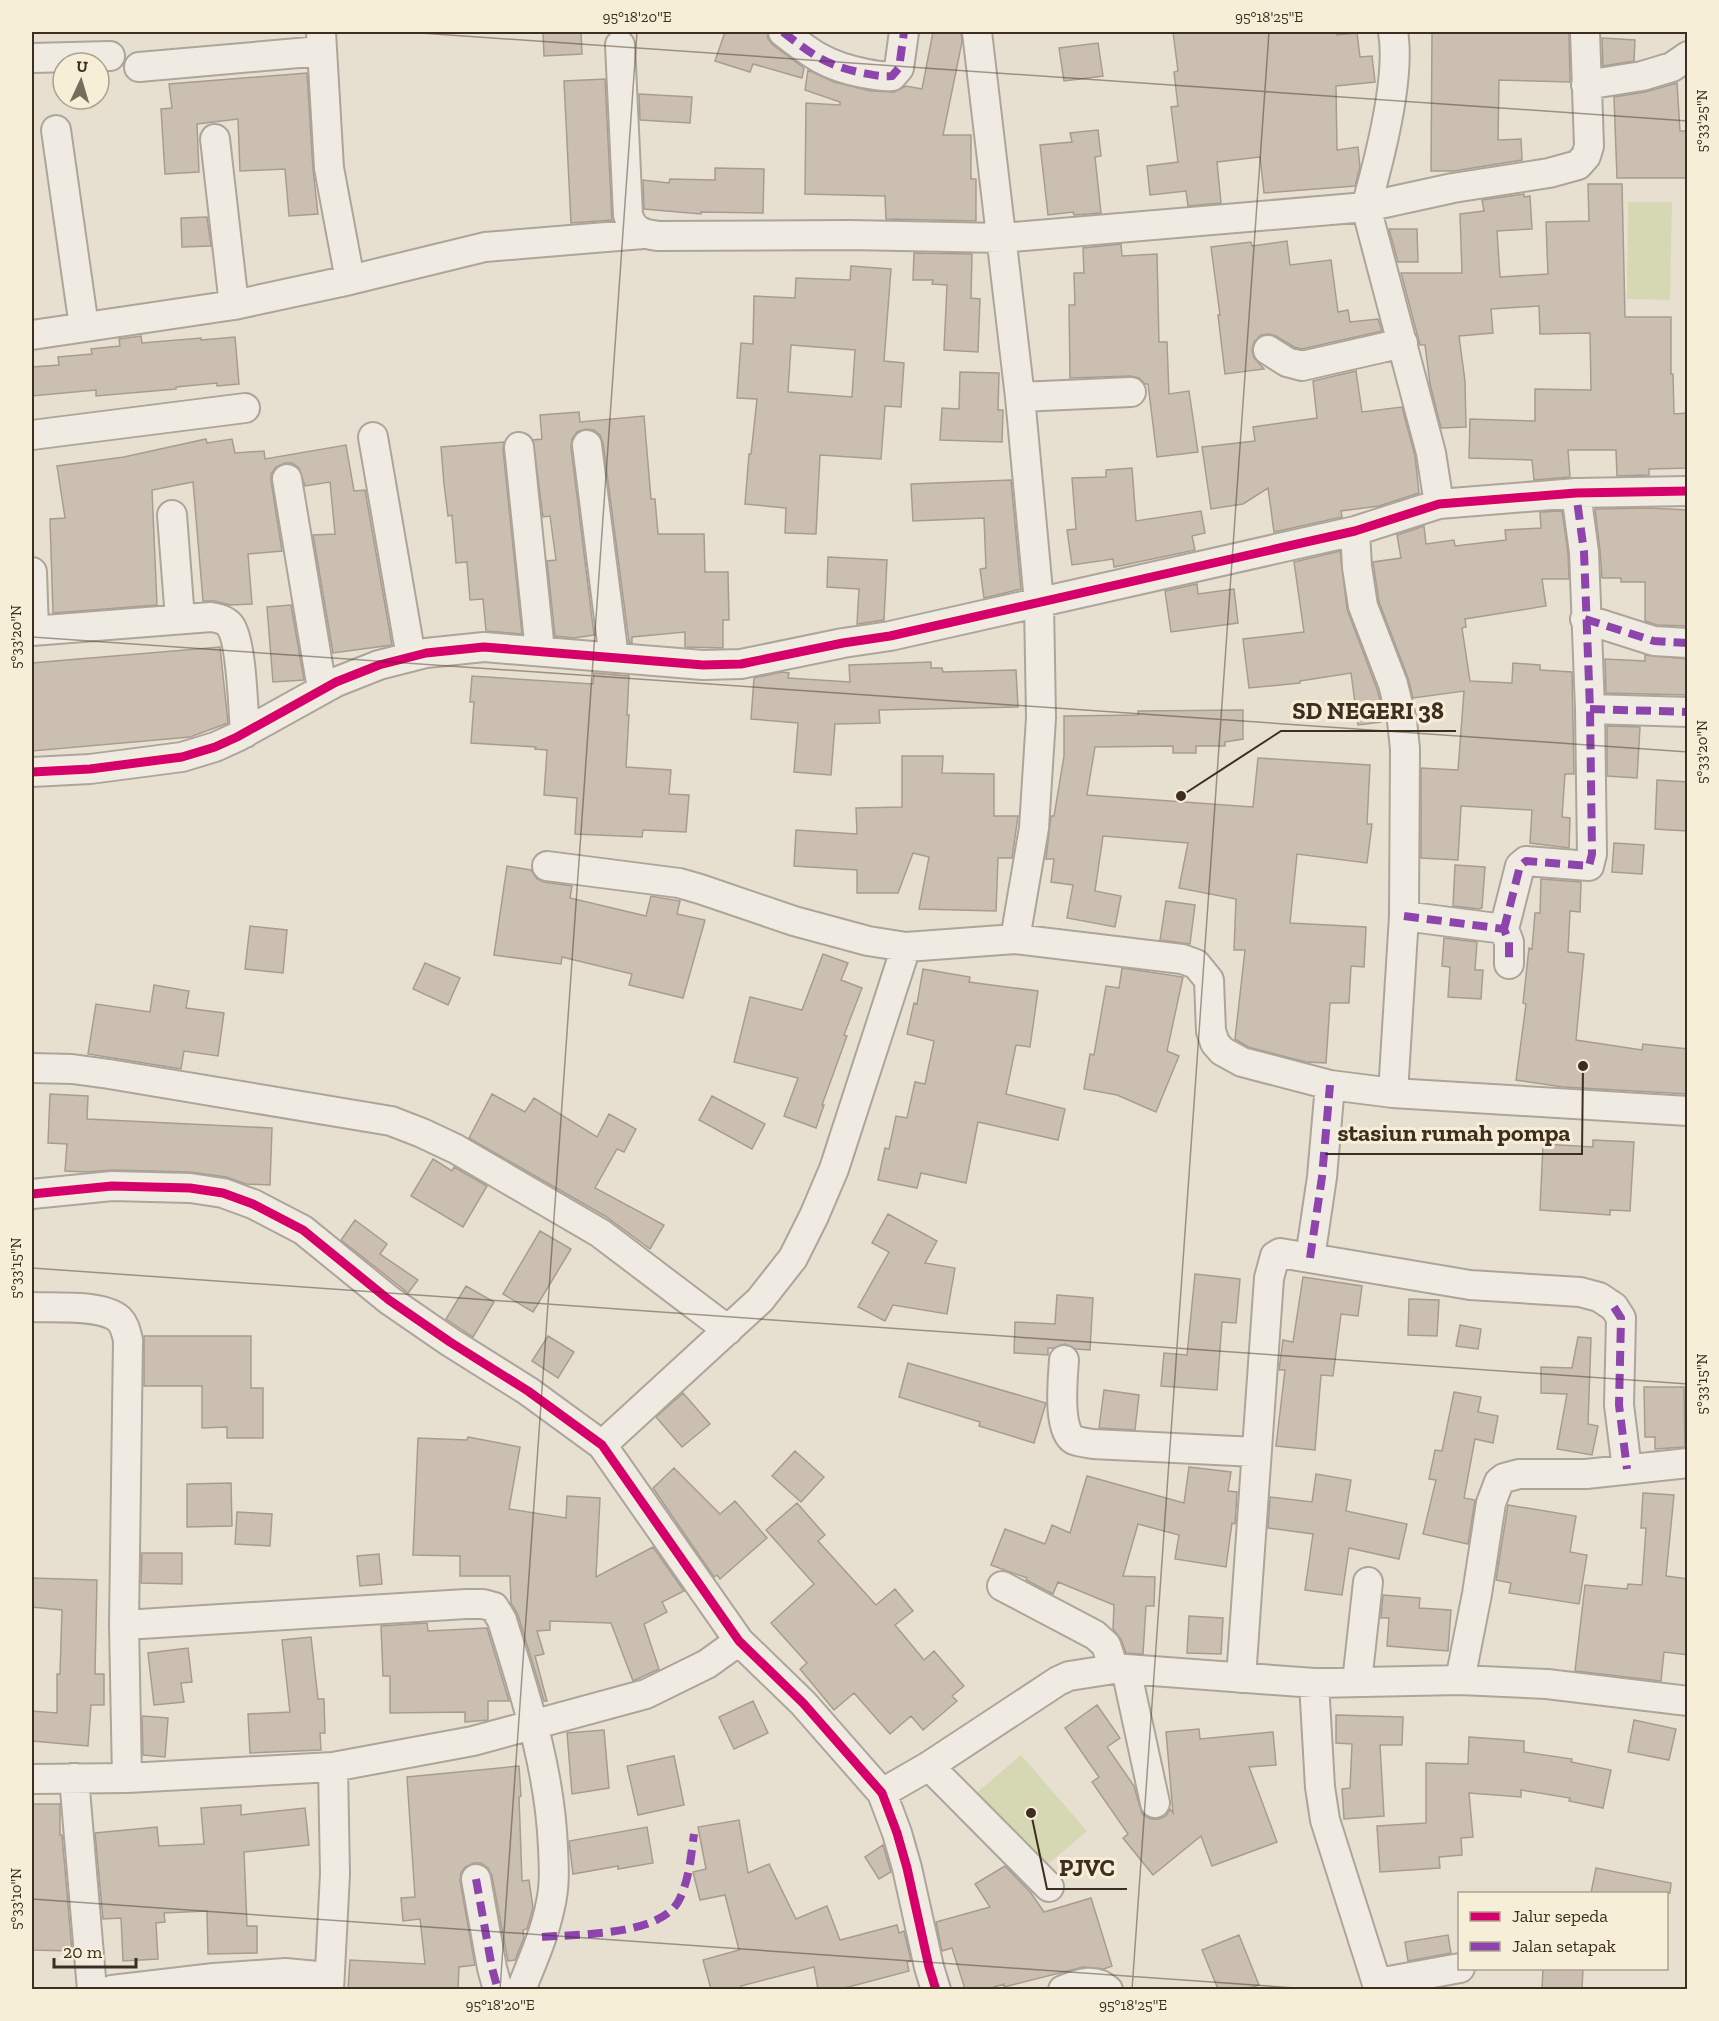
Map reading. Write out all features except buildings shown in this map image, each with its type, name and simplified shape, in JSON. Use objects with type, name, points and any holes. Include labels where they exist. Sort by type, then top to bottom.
[{"type":"street","points":[[783,32],[810,54],[826,62],[845,69],[885,77],[892,76],[899,68],[904,32]]},
{"type":"street","points":[[977,32],[1020,397],[1039,602],[1041,718],[1034,828],[1015,939]]},
{"type":"street","points":[[1393,32],[1395,40],[1392,85],[1378,160],[1366,207],[1431,453],[1439,504]]},
{"type":"street","points":[[32,335],[234,305],[485,247],[644,234],[658,236],[1002,238],[1366,207],[1453,188],[1549,173],[1578,165],[1586,156],[1589,146],[1585,32]]},
{"type":"street","points":[[139,67],[321,41],[329,168],[350,280]]},
{"type":"street","points":[[620,45],[628,215],[631,225],[644,234]]},
{"type":"street","points":[[1586,85],[1642,76],[1671,68],[1688,56]]},
{"type":"street","points":[[32,58],[51,58]]},
{"type":"street","points":[[56,130],[84,327]]},
{"type":"street","points":[[215,139],[234,305]]},
{"type":"street","points":[[1268,350],[1287,362],[1302,366],[1403,343]]},
{"type":"street","points":[[1020,397],[1131,392]]},
{"type":"street","points":[[32,435],[245,408]]},
{"type":"street","points":[[373,437],[411,657]]},
{"type":"street","points":[[587,445],[614,658]]},
{"type":"street","points":[[519,447],[540,651]]},
{"type":"street","points":[[287,479],[322,689]]},
{"type":"street","points":[[32,772],[90,769],[182,757],[215,747],[245,733],[322,689],[379,665],[455,649],[484,647],[704,665],[741,664],[843,643],[890,636],[1355,531],[1439,504],[1576,493],[1688,491]]},
{"type":"street","points":[[1509,964],[1509,942],[1504,929],[1520,866],[1526,861],[1589,866],[1592,854],[1590,709],[1584,552],[1576,493]]},
{"type":"street","points":[[172,515],[180,619]]},
{"type":"street","points":[[1355,531],[1363,606],[1393,684],[1402,721],[1405,779],[1404,916],[1393,1093]]},
{"type":"street","points":[[32,573],[33,631],[211,617],[222,619],[231,626],[238,653],[245,733]]},
{"type":"street","points":[[1585,619],[1654,641],[1688,643]]},
{"type":"street","points":[[1590,709],[1688,712]]},
{"type":"street","points":[[547,866],[679,884],[794,921],[868,941],[906,947],[1015,939],[1162,956],[1196,964],[1209,980],[1211,1031],[1215,1043],[1222,1051],[1242,1062],[1330,1085],[1393,1093],[1688,1111]]},
{"type":"street","points":[[1404,916],[1504,929]]},
{"type":"street","points":[[602,1445],[665,1390],[760,1300],[793,1258],[834,1169],[906,947]]},
{"type":"street","points":[[32,1068],[72,1069],[109,1074],[391,1121],[456,1149],[600,1233],[728,1330]]},
{"type":"street","points":[[1310,1258],[1322,1177],[1330,1085]]},
{"type":"street","points":[[32,1194],[112,1186],[190,1188],[223,1193],[253,1204],[303,1230],[389,1300],[528,1391],[602,1445],[739,1641],[803,1703],[882,1794],[907,1868],[936,1989]]},
{"type":"street","points":[[1240,1678],[1269,1278],[1272,1260],[1280,1253],[1470,1285],[1580,1292],[1599,1297],[1614,1306],[1621,1318],[1619,1405],[1627,1469]]},
{"type":"street","points":[[32,1307],[96,1310],[110,1314],[124,1326],[128,1340],[124,1625],[128,1778]]},
{"type":"street","points":[[1064,1360],[1062,1389],[1065,1428],[1074,1440],[1093,1444],[1256,1452]]},
{"type":"street","points":[[1460,1680],[1477,1594],[1491,1503],[1499,1482],[1518,1474],[1586,1474],[1688,1463]]},
{"type":"street","points":[[1357,1682],[1368,1582]]},
{"type":"street","points":[[1002,1586],[1095,1635],[1106,1645],[1120,1669],[1155,1803]]},
{"type":"street","points":[[124,1625],[324,1611],[483,1604],[494,1607],[502,1620],[535,1725],[548,1790],[554,1878],[551,1906],[542,1937],[521,1989]]},
{"type":"street","points":[[32,1779],[128,1778],[333,1767],[473,1741],[646,1694],[707,1664],[739,1641]]},
{"type":"street","points":[[882,1794],[929,1766],[1058,1681],[1069,1676],[1120,1669],[1314,1683],[1460,1680],[1547,1684],[1688,1701]]},
{"type":"street","points":[[1314,1683],[1320,1787],[1325,1820],[1379,1986],[1458,1968]]},
{"type":"street","points":[[929,1766],[1049,1887]]},
{"type":"street","points":[[112,1989],[285,1973],[329,1983],[335,1874],[333,1767]]},
{"type":"street","points":[[74,1778],[92,1989]]},
{"type":"street","points":[[476,1879],[498,1989]]},
{"type":"street","points":[[1063,1989],[1092,1982],[1108,1989]]},
{"type":"green space","points":[[1628,202],[1672,202],[1670,300],[1627,299]]},
{"type":"green space","points":[[1021,1755],[1087,1831],[1040,1871],[974,1795]]},
{"type":"marked path","points":[[783,32],[829,63],[850,70],[888,76],[892,76],[899,68],[904,32]]},
{"type":"marked path","points":[[1504,929],[1520,866],[1526,861],[1589,866],[1592,854],[1590,709],[1584,552],[1576,493]]},
{"type":"marked path","points":[[1585,619],[1654,641],[1688,643]]},
{"type":"marked path","points":[[1590,709],[1688,712]]},
{"type":"marked path","points":[[1404,916],[1504,929],[1509,942],[1509,964]]},
{"type":"marked path","points":[[1310,1258],[1322,1177],[1330,1085]]},
{"type":"marked path","points":[[1614,1307],[1621,1318],[1619,1405],[1627,1469]]},
{"type":"marked path","points":[[542,1937],[616,1931],[653,1921],[668,1913],[678,1902],[685,1886],[694,1834]]},
{"type":"marked path","points":[[476,1879],[498,1990]]},
{"type":"cycle path","points":[[32,772],[90,769],[182,757],[215,747],[237,737],[336,682],[379,665],[426,653],[484,647],[703,665],[741,664],[843,643],[890,636],[1355,531],[1439,504],[1576,493],[1688,491]]},
{"type":"cycle path","points":[[32,1194],[112,1186],[190,1188],[223,1193],[253,1204],[303,1230],[389,1300],[528,1391],[602,1445],[739,1641],[803,1703],[882,1793],[907,1868],[936,1990]]},
{"type":"place","name":"SD NEGERI 38","points":[[1181,796]]},
{"type":"place","name":"stasiun rumah pompa","points":[[1583,1066]]},
{"type":"place","name":"PJVC","points":[[1031,1813]]}]
